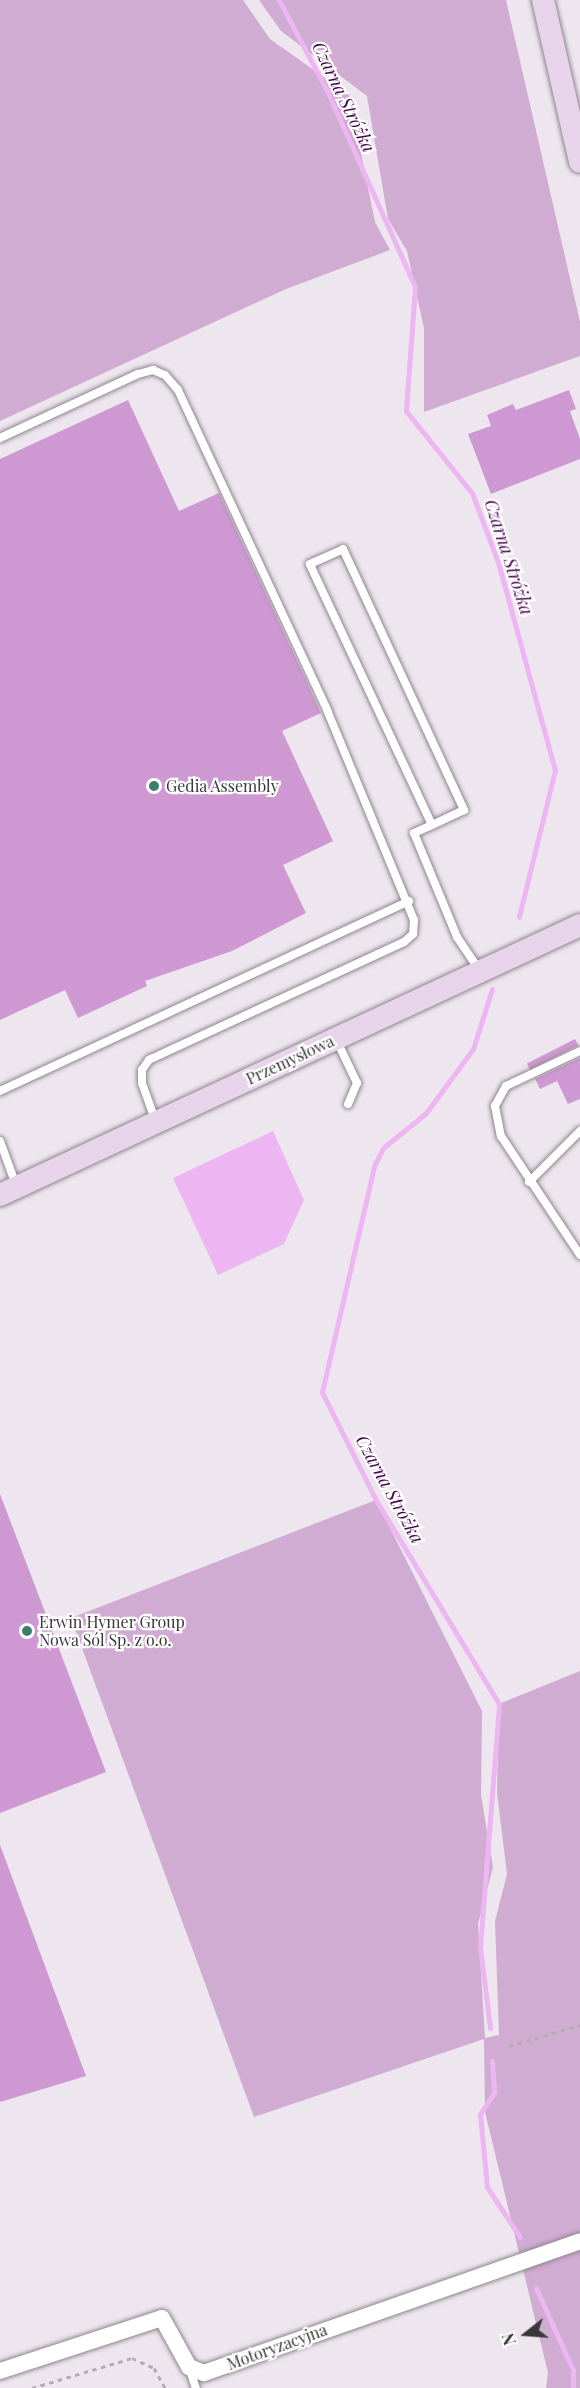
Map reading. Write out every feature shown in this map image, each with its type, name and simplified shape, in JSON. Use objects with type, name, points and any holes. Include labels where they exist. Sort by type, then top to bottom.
[{"type":"street","points":[[543,0],[580,162]]},
{"type":"street","name":"Przemysłowa","points":[[5,1189],[156,1122],[580,925]]},
{"type":"street","name":"Motoryzacyjna","points":[[189,2367],[204,2373],[580,2241]]},
{"type":"street","points":[[0,2371],[162,2318],[189,2367]]},
{"type":"lane","points":[[0,438],[138,374],[153,370],[165,375],[178,390],[327,710],[409,901],[414,920],[413,934],[404,942],[149,1060],[142,1070],[142,1083],[156,1122]]},
{"type":"lane","points":[[432,825],[310,564],[343,549],[464,810],[432,825],[414,832],[458,937],[481,972]]},
{"type":"lane","points":[[0,1091],[409,901]]},
{"type":"lane","points":[[336,1038],[357,1083],[348,1104]]},
{"type":"lane","points":[[580,1051],[498,1093],[495,1121],[529,1182],[580,1255]]},
{"type":"lane","points":[[529,1182],[580,1131]]},
{"type":"lane","points":[[0,1141],[5,1189]]},
{"type":"lane","points":[[189,2367],[196,2388]]},
{"type":"path","points":[[509,2046],[580,2025]]},
{"type":"path","points":[[32,2388],[132,2358],[154,2368],[165,2388]]},
{"type":"shaded area","points":[[0,0],[243,0],[270,39],[349,95],[375,222],[390,250],[286,289],[0,421]]},
{"type":"shaded area","points":[[259,0],[506,0],[580,322],[580,356],[424,412],[424,328],[407,251],[388,219],[367,96],[281,31]]},
{"type":"shaded area","points":[[273,1131],[304,1200],[284,1244],[218,1275],[173,1178]]},
{"type":"shaded area","points":[[376,1500],[482,1711],[481,1795],[493,1867],[478,1924],[485,2038],[499,2035],[495,1921],[507,1874],[497,1793],[499,1704],[580,1671],[580,2388],[546,2388],[548,2373],[485,2112],[484,2039],[254,2117],[71,1618]]},
{"type":"building","points":[[569,390],[576,409],[570,411],[580,439],[580,459],[491,494],[468,434],[491,426],[487,415],[513,404],[516,410]]},
{"type":"building","name":"Gedia Assembly","points":[[128,400],[179,511],[219,493],[306,680],[321,713],[282,731],[333,841],[283,865],[306,913],[232,951],[145,981],[147,986],[78,1018],[65,990],[0,1020],[0,459]]},
{"type":"building","points":[[575,1039],[578,1045],[530,1070],[527,1064]]},
{"type":"building","points":[[580,1058],[580,1099],[568,1104],[557,1081],[540,1089],[535,1079]]},
{"type":"building","name":"Erwin Hymer Group Nowa Sól Sp. z o.o.","points":[[0,1494],[106,1772],[0,1813]]},
{"type":"building","points":[[0,1845],[86,2076],[0,2102]]},
{"type":"waterway","name":"Czarna Stróżka","points":[[279,0],[328,93],[415,287],[406,411],[472,493],[498,562],[555,770],[519,917]]},
{"type":"waterway","name":"Czarna Stróżka","points":[[490,2028],[480,1947],[499,1704],[376,1500],[322,1392],[374,1166],[383,1148],[426,1113],[473,1049],[492,989]]},
{"type":"waterway","name":"Czarna Stróżka","points":[[492,2061],[494,2093],[480,2114],[487,2187],[520,2237]]},
{"type":"waterway","name":"Czarna Stróżka","points":[[536,2288],[573,2370],[573,2388]]},
{"type":"place","name":"Gedia Assembly","points":[[154,786]]},
{"type":"place","name":"Erwin Hymer Group Nowa Sól Sp. z o.o.","points":[[27,1631]]}]
